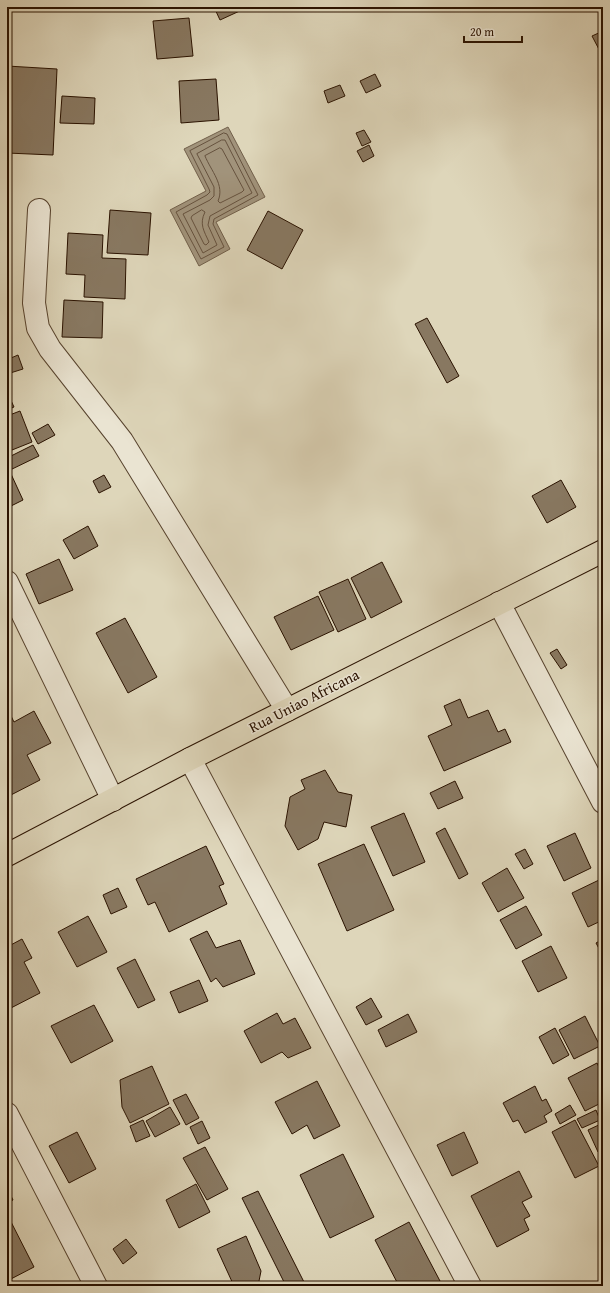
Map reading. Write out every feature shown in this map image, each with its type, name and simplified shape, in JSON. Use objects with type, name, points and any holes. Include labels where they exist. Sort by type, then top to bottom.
[{"type":"main road","name":"Rua Uniao Africana","points":[[7,855],[190,759],[603,551]]},
{"type":"street","points":[[39,210],[34,303],[38,328],[50,349],[122,441],[287,710]]},
{"type":"street","points":[[7,582],[113,800]]},
{"type":"street","points":[[499,603],[603,802]]},
{"type":"street","points":[[190,759],[470,1286]]},
{"type":"street","points":[[7,1114],[96,1286]]},
{"type":"water","points":[[228,127],[265,197],[216,222],[230,249],[199,266],[170,210],[206,191],[184,149]]},
{"type":"building","points":[[214,7],[243,7],[244,9],[220,20]]},
{"type":"building","points":[[189,18],[193,56],[157,59],[153,21]]},
{"type":"building","points":[[603,31],[603,57],[592,36]]},
{"type":"building","points":[[7,66],[57,69],[53,155],[7,153]]},
{"type":"building","points":[[375,74],[381,86],[366,93],[360,81]]},
{"type":"building","points":[[216,79],[219,120],[181,123],[179,81]]},
{"type":"building","points":[[340,85],[345,96],[328,103],[324,91]]},
{"type":"building","points":[[62,96],[95,98],[94,124],[60,123]]},
{"type":"building","points":[[364,130],[371,142],[362,146],[356,133]]},
{"type":"building","points":[[369,145],[374,156],[363,162],[357,151]]},
{"type":"building","points":[[110,210],[151,213],[148,255],[107,253]]},
{"type":"building","points":[[268,211],[303,230],[282,269],[247,250]]},
{"type":"building","points":[[68,233],[103,235],[102,258],[126,259],[125,299],[84,297],[85,275],[66,274]]},
{"type":"building","points":[[64,300],[103,302],[102,338],[62,337]]},
{"type":"building","points":[[427,318],[459,376],[447,383],[415,324]]},
{"type":"building","points":[[7,349],[11,358],[18,355],[23,369],[7,374]]},
{"type":"building","points":[[7,392],[14,407],[7,410]]},
{"type":"building","points":[[20,411],[32,442],[7,452],[7,416]]},
{"type":"building","points":[[48,424],[55,435],[38,444],[32,433]]},
{"type":"building","points":[[33,445],[39,456],[8,471],[7,458]]},
{"type":"building","points":[[11,474],[23,500],[7,508],[7,475]]},
{"type":"building","points":[[104,475],[111,487],[99,493],[93,481]]},
{"type":"building","points":[[561,480],[576,507],[547,523],[532,496]]},
{"type":"building","points":[[88,526],[98,546],[74,559],[63,540]]},
{"type":"building","points":[[59,559],[73,590],[39,604],[26,574]]},
{"type":"building","points":[[382,562],[402,602],[371,618],[351,578]]},
{"type":"building","points":[[348,579],[366,619],[338,632],[319,592]]},
{"type":"building","points":[[318,596],[334,630],[291,650],[274,617]]},
{"type":"building","points":[[125,618],[157,677],[128,693],[96,633]]},
{"type":"building","points":[[557,649],[567,665],[561,669],[550,653]]},
{"type":"building","points":[[460,699],[468,718],[488,710],[498,732],[505,729],[511,742],[444,771],[428,736],[452,725],[444,706]]},
{"type":"building","points":[[7,708],[14,722],[34,711],[51,743],[27,755],[40,780],[7,797]]},
{"type":"building","points":[[325,770],[338,792],[352,795],[346,827],[324,822],[318,839],[298,850],[285,826],[290,797],[305,789],[301,780]]},
{"type":"building","points":[[455,781],[463,798],[438,809],[430,793]]},
{"type":"building","points":[[404,813],[425,862],[393,876],[371,827]]},
{"type":"building","points":[[445,828],[468,874],[459,879],[436,833]]},
{"type":"building","points":[[575,833],[591,868],[564,881],[547,846]]},
{"type":"building","points":[[364,844],[394,910],[347,931],[318,864]]},
{"type":"building","points":[[206,846],[224,884],[219,886],[227,904],[169,932],[155,902],[148,905],[136,879]]},
{"type":"building","points":[[525,849],[533,864],[524,869],[515,854]]},
{"type":"building","points":[[507,868],[524,898],[498,912],[482,883]]},
{"type":"building","points":[[599,880],[603,888],[603,920],[588,927],[572,893]]},
{"type":"building","points":[[118,888],[127,907],[111,914],[103,895]]},
{"type":"building","points":[[526,906],[542,935],[516,949],[500,920]]},
{"type":"building","points":[[88,916],[107,952],[77,967],[58,932]]},
{"type":"building","points":[[207,931],[216,948],[240,940],[255,974],[223,987],[216,978],[211,982],[190,939]]},
{"type":"building","points":[[22,939],[32,958],[24,962],[40,993],[7,1010],[7,947]]},
{"type":"building","points":[[603,939],[603,956],[596,943]]},
{"type":"building","points":[[551,946],[567,978],[538,992],[522,961]]},
{"type":"building","points":[[135,959],[155,1000],[138,1008],[117,968]]},
{"type":"building","points":[[199,980],[208,1001],[179,1013],[170,992]]},
{"type":"building","points":[[371,998],[382,1017],[366,1025],[356,1007]]},
{"type":"building","points":[[94,1005],[113,1041],[71,1063],[51,1026]]},
{"type":"building","points":[[277,1013],[283,1024],[295,1018],[311,1048],[288,1058],[282,1052],[261,1063],[244,1031]]},
{"type":"building","points":[[408,1014],[417,1032],[386,1047],[378,1030]]},
{"type":"building","points":[[585,1016],[600,1046],[574,1059],[559,1030]]},
{"type":"building","points":[[555,1028],[569,1055],[553,1064],[539,1037]]},
{"type":"building","points":[[597,1063],[603,1075],[603,1102],[585,1111],[568,1078]]},
{"type":"building","points":[[152,1066],[169,1104],[130,1123],[122,1107],[120,1080]]},
{"type":"building","points":[[317,1081],[340,1126],[314,1139],[307,1125],[292,1134],[275,1102]]},
{"type":"building","points":[[535,1086],[542,1101],[546,1099],[552,1111],[544,1116],[547,1122],[525,1133],[518,1120],[513,1122],[503,1103]]},
{"type":"building","points":[[186,1094],[199,1118],[186,1125],[173,1100]]},
{"type":"building","points":[[570,1105],[576,1115],[560,1124],[555,1114]]},
{"type":"building","points":[[170,1107],[180,1124],[155,1137],[146,1121]]},
{"type":"building","points":[[596,1110],[600,1120],[582,1128],[577,1119]]},
{"type":"building","points":[[143,1120],[150,1136],[136,1142],[130,1126]]},
{"type":"building","points":[[575,1120],[599,1166],[575,1178],[552,1132]]},
{"type":"building","points":[[202,1121],[210,1138],[198,1144],[190,1127]]},
{"type":"building","points":[[603,1123],[603,1149],[598,1152],[588,1130]]},
{"type":"building","points":[[77,1132],[96,1169],[69,1183],[49,1146]]},
{"type":"building","points":[[464,1132],[478,1163],[452,1176],[437,1145]]},
{"type":"building","points":[[205,1147],[228,1189],[207,1200],[183,1158]]},
{"type":"building","points":[[343,1154],[374,1217],[330,1238],[300,1175]]},
{"type":"building","points":[[519,1171],[532,1197],[522,1202],[530,1216],[524,1219],[529,1230],[497,1247],[471,1196]]},
{"type":"building","points":[[196,1184],[210,1212],[179,1228],[166,1200]]},
{"type":"building","points":[[7,1188],[13,1200],[7,1203]]},
{"type":"building","points":[[258,1191],[306,1286],[286,1286],[242,1198]]},
{"type":"building","points":[[8,1216],[34,1267],[7,1281],[7,1217]]},
{"type":"building","points":[[409,1222],[440,1281],[432,1286],[399,1286],[375,1240]]},
{"type":"building","points":[[246,1236],[261,1271],[258,1286],[234,1286],[217,1249]]},
{"type":"building","points":[[126,1239],[137,1253],[123,1264],[113,1249]]}]
